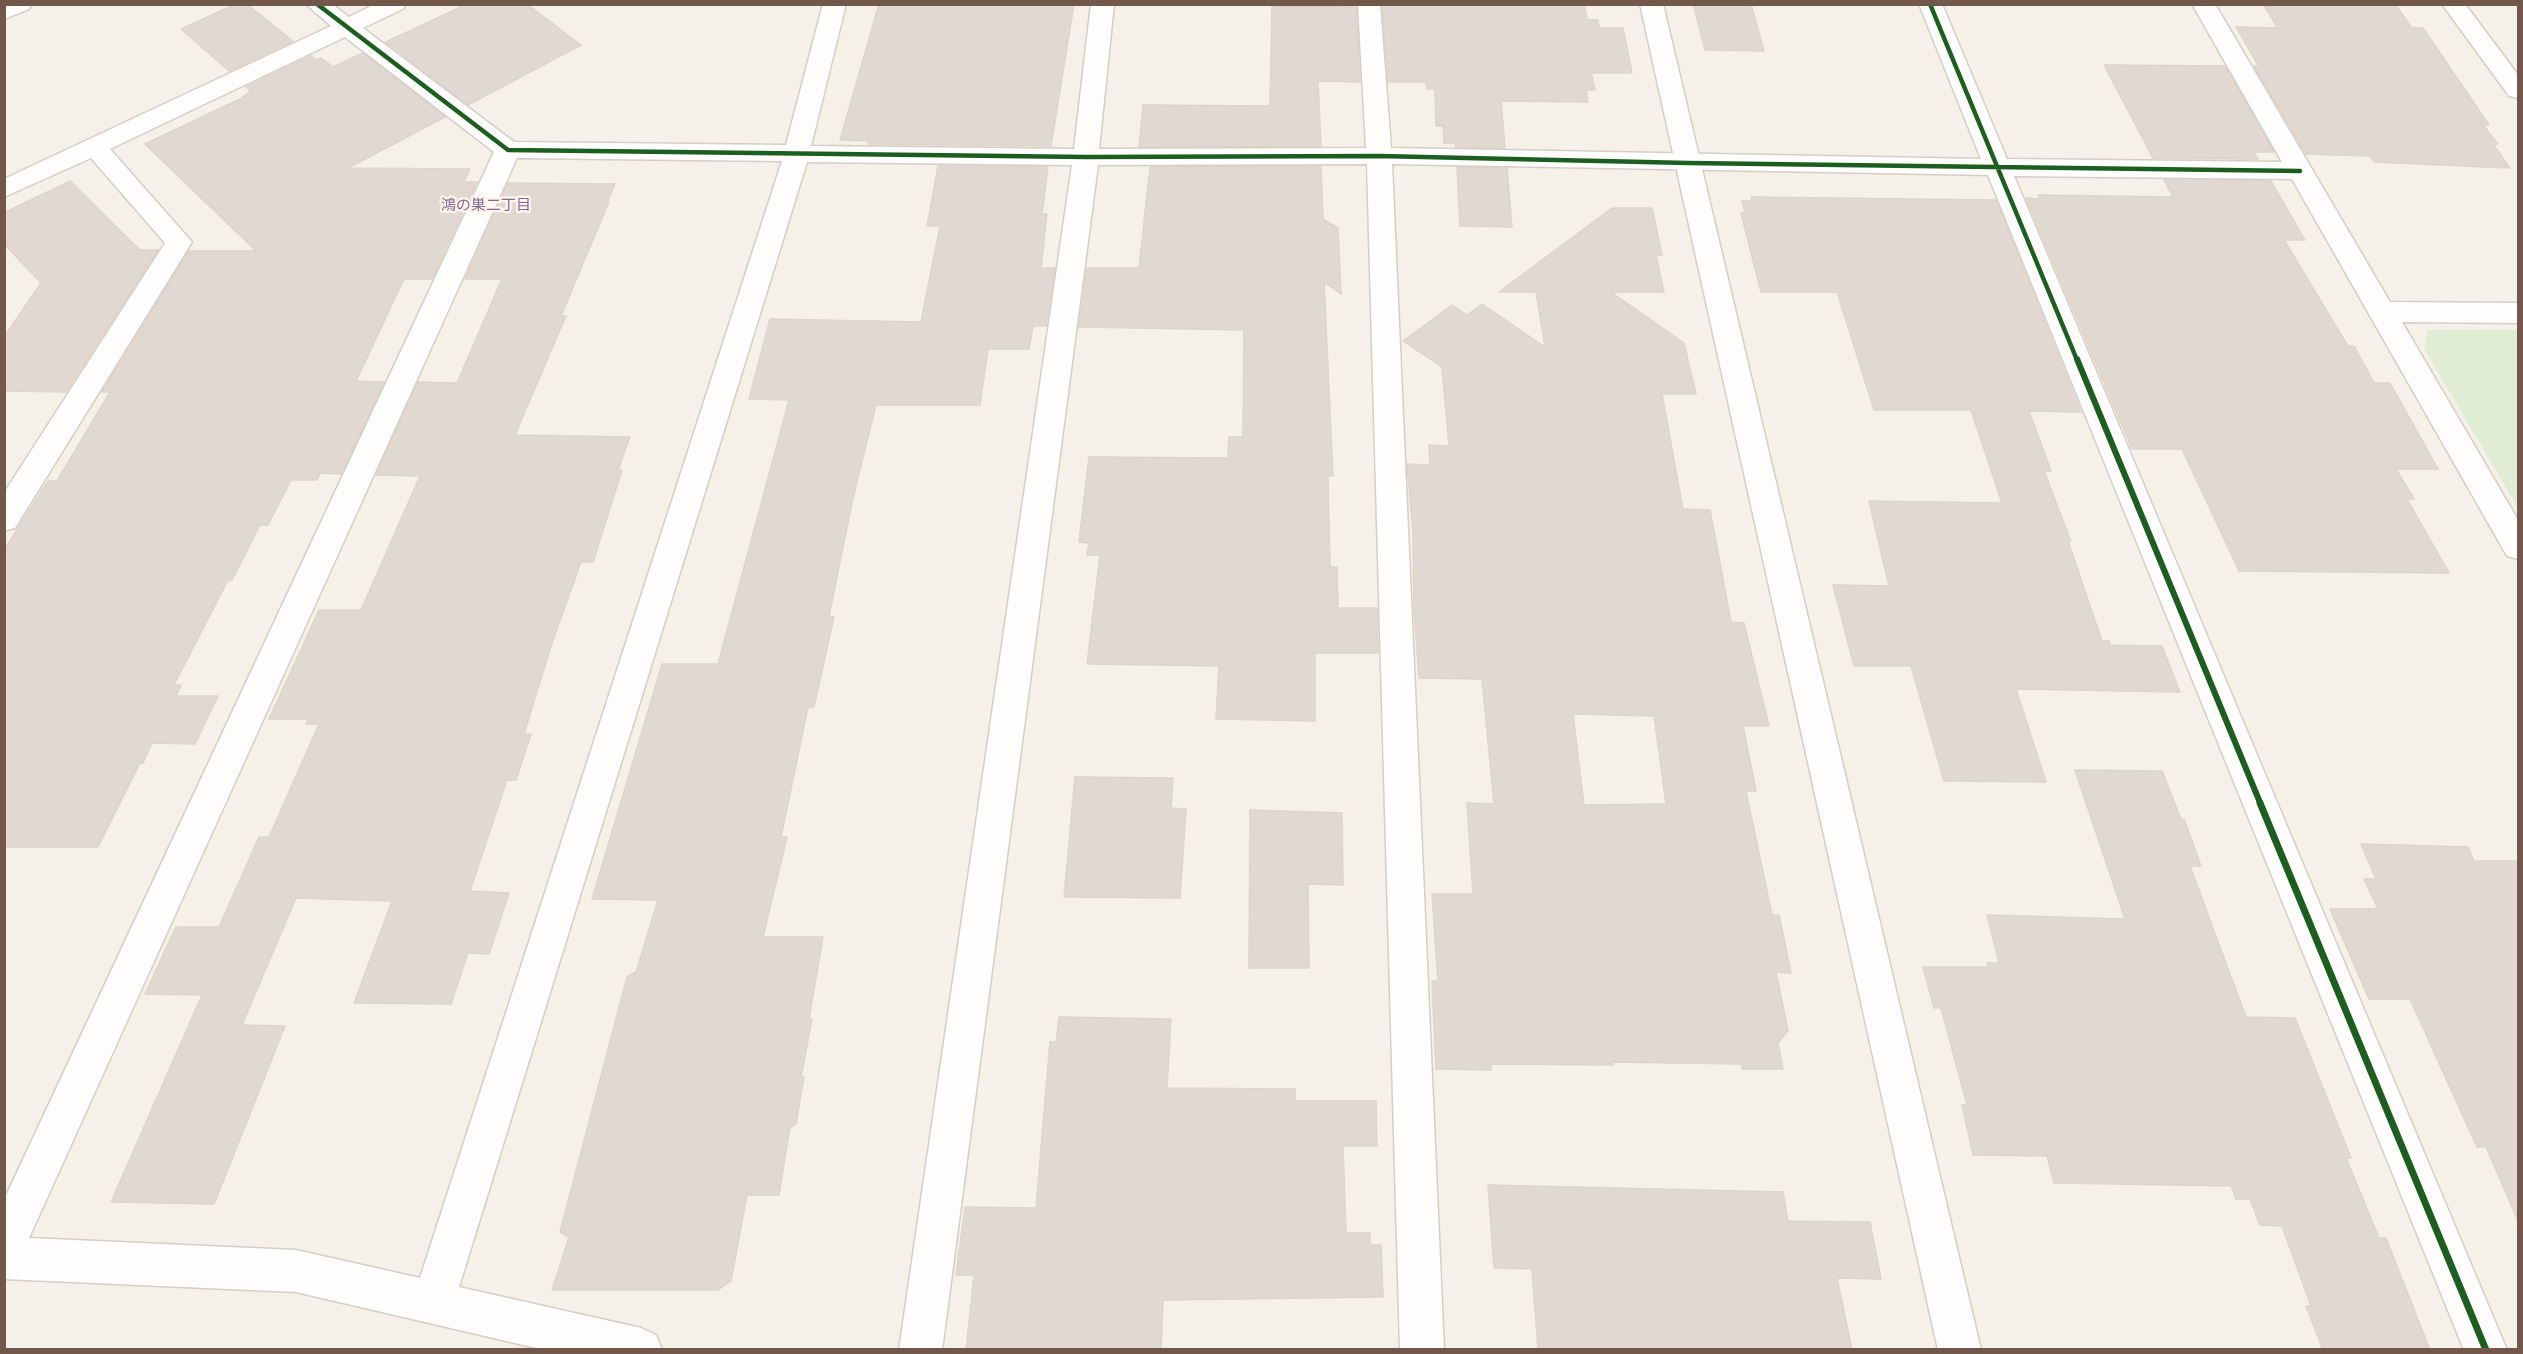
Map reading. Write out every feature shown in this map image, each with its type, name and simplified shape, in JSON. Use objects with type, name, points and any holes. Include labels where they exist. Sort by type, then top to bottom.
[{"type":"street","points":[[4,12],[21,4]]},
{"type":"street","points":[[317,4],[508,150],[1086,157],[1379,156],[1688,163],[2300,171]]},
{"type":"street","points":[[4,189],[395,4]]},
{"type":"street","points":[[433,1302],[797,153],[835,4]]},
{"type":"street","points":[[920,1350],[1086,157],[1102,4]]},
{"type":"street","points":[[1369,4],[1379,156],[1422,1350]]},
{"type":"street","points":[[1651,4],[1960,1350]]},
{"type":"street","points":[[1930,4],[2486,1350]]},
{"type":"street","points":[[2203,4],[2518,547]]},
{"type":"street","points":[[2453,4],[2518,92]]},
{"type":"street","points":[[4,519],[179,242],[95,147]]},
{"type":"street","points":[[4,1248],[508,150]]},
{"type":"street","points":[[2382,312],[2518,313]]},
{"type":"street","points":[[4,1258],[296,1271],[642,1350]]},
{"type":"green space","points":[[2428,330],[2518,330],[2518,508],[2424,349]]},
{"type":"building","points":[[236,4],[247,4],[293,41],[229,71],[181,29]]},
{"type":"building","points":[[467,4],[527,4],[581,45],[468,105],[386,42]]},
{"type":"building","points":[[879,4],[1074,4],[1051,146],[868,144],[869,141],[840,140]]},
{"type":"building","points":[[1382,4],[1584,4],[1587,20],[1598,20],[1599,28],[1623,28],[1632,73],[1591,73],[1595,90],[1586,90],[1588,102],[1501,101],[1505,148],[1456,147],[1455,143],[1444,143],[1443,126],[1436,126],[1435,89],[1427,89],[1426,82],[1388,82]]},
{"type":"building","points":[[1693,4],[1751,4],[1764,51],[1705,50]]},
{"type":"building","points":[[2263,4],[2395,4],[2412,28],[2423,28],[2489,125],[2483,125],[2498,144],[2493,144],[2510,168],[2374,162],[2370,156],[2306,154],[2254,66],[2259,67],[2236,27],[2278,28]]},
{"type":"building","points":[[1272,6],[1356,7],[1360,82],[1318,81],[1321,146],[1139,147],[1143,105],[1270,106]]},
{"type":"building","points":[[363,53],[445,117],[348,168],[470,169],[464,182],[477,182],[432,279],[404,279],[357,379],[357,381],[384,382],[341,474],[320,473],[317,480],[291,480],[268,525],[260,525],[232,580],[228,580],[174,685],[181,685],[176,696],[218,696],[195,744],[152,743],[98,847],[4,847],[4,550],[48,481],[57,481],[110,392],[102,392],[189,251],[256,251],[145,144],[240,99],[251,91],[246,87],[311,56],[316,60],[321,58],[333,67]]},
{"type":"building","points":[[2104,65],[2225,66],[2274,152],[2253,152],[2258,159],[2153,158]]},
{"type":"building","points":[[938,166],[1048,167],[1042,214],[1047,214],[1041,268],[1055,268],[1046,326],[1033,326],[1029,349],[988,349],[980,405],[876,405],[853,498],[829,616],[834,617],[814,707],[808,707],[781,837],[787,837],[763,937],[823,937],[809,1019],[812,1019],[801,1077],[804,1077],[796,1124],[790,1127],[779,1195],[747,1195],[731,1281],[718,1290],[552,1290],[569,1237],[560,1232],[627,977],[636,972],[658,900],[592,899],[662,664],[718,664],[789,400],[749,399],[770,319],[921,322],[940,226],[927,226]]},
{"type":"building","points":[[1321,166],[1323,219],[1338,228],[1341,294],[1324,282],[1333,476],[1328,476],[1330,567],[1337,567],[1338,608],[1377,608],[1378,653],[1315,653],[1315,721],[1216,719],[1219,666],[1087,664],[1100,555],[1087,555],[1089,543],[1079,542],[1089,457],[1228,458],[1229,437],[1243,437],[1244,330],[1079,327],[1087,268],[1139,268],[1150,167]]},
{"type":"building","points":[[1457,167],[1507,168],[1512,227],[1460,226]]},
{"type":"building","points":[[2164,180],[2271,181],[2305,240],[2284,240],[2348,346],[2354,346],[2374,383],[2390,383],[2438,469],[2396,469],[2414,499],[2407,499],[2449,573],[2239,571],[2182,449],[2132,449],[2026,198],[2040,199],[2038,195],[2173,197]]},
{"type":"building","points":[[70,181],[140,250],[158,250],[66,392],[4,391],[4,337],[41,283],[4,244],[4,213]]},
{"type":"building","points":[[508,183],[615,184],[561,316],[566,316],[515,435],[630,437],[618,470],[622,470],[593,562],[581,562],[552,643],[524,734],[531,734],[516,780],[507,780],[470,891],[509,893],[489,954],[468,953],[451,1004],[354,1003],[392,901],[296,898],[242,1025],[285,1026],[214,1204],[111,1202],[202,995],[145,994],[176,927],[219,927],[259,837],[269,837],[319,724],[306,724],[308,719],[269,719],[319,610],[361,610],[420,476],[376,475],[418,382],[457,383],[502,279],[465,279]]},
{"type":"building","points":[[1751,197],[1996,200],[2081,412],[2029,411],[2051,471],[2044,471],[2071,541],[2068,541],[2102,641],[2109,641],[2110,645],[2162,646],[2180,692],[2016,689],[2046,782],[1944,781],[1911,666],[1854,666],[1833,585],[1889,586],[1869,501],[2002,503],[1971,410],[1874,410],[1837,292],[1761,292],[1741,213],[1745,213],[1742,201],[1752,201]]},
{"type":"building","points":[[1612,208],[1652,208],[1662,255],[1656,255],[1664,292],[1611,292],[1684,343],[1696,394],[1662,394],[1683,509],[1710,510],[1731,622],[1744,623],[1769,726],[1743,726],[1756,791],[1746,791],[1772,915],[1779,915],[1791,973],[1776,972],[1788,1031],[1778,1043],[1783,1069],[1742,1069],[1742,1064],[1612,1062],[1613,1065],[1491,1064],[1491,1070],[1436,1069],[1432,981],[1438,981],[1432,894],[1473,894],[1467,803],[1494,804],[1482,679],[1419,678],[1414,608],[1413,532],[1407,464],[1430,465],[1429,445],[1449,446],[1442,367],[1403,341],[1452,305],[1467,315],[1482,304],[1545,347],[1536,292],[1499,292]],"holes":[[[1573,714],[1654,716],[1666,804],[1584,805]]]},
{"type":"building","points":[[2075,770],[2162,771],[2181,819],[2184,819],[2201,866],[2190,866],[2246,1017],[2295,1018],[2351,1158],[2346,1158],[2379,1238],[2386,1238],[2430,1350],[2323,1350],[2306,1306],[2311,1306],[2282,1226],[2260,1225],[2250,1199],[2236,1199],[2231,1186],[2054,1183],[2047,1156],[1973,1155],[1962,1105],[1967,1105],[1941,1008],[1934,1008],[1923,967],[1988,967],[1987,963],[1999,963],[1987,915],[2125,919]]},
{"type":"building","points":[[1075,777],[1173,778],[1171,808],[1186,809],[1180,898],[1064,897]]},
{"type":"building","points":[[1250,810],[1342,813],[1343,885],[1308,884],[1309,968],[1249,968]]},
{"type":"building","points":[[2361,844],[2468,847],[2474,861],[2518,861],[2518,1221],[2486,1147],[2477,1147],[2410,999],[2369,999],[2330,909],[2378,909],[2364,879],[2376,879]]},
{"type":"building","points":[[1059,1017],[1171,1019],[1167,1088],[1295,1089],[1295,1101],[1376,1101],[1377,1146],[1343,1146],[1346,1233],[1370,1233],[1370,1245],[1381,1245],[1383,1297],[1163,1300],[1161,1350],[966,1350],[974,1275],[956,1275],[965,1207],[1036,1208],[1050,1042],[1056,1042]]},
{"type":"building","points":[[1488,1185],[1783,1192],[1788,1221],[1870,1222],[1881,1279],[1837,1278],[1852,1350],[1538,1350],[1532,1269],[1494,1268]]},
{"type":"cycle path","points":[[317,4],[508,150],[1086,157],[1379,156],[1688,163],[2300,171]]},
{"type":"cycle path","points":[[1930,4],[2486,1350]]},
{"type":"district","name":"鴻の巣二丁目","points":[[486,206]]}]
